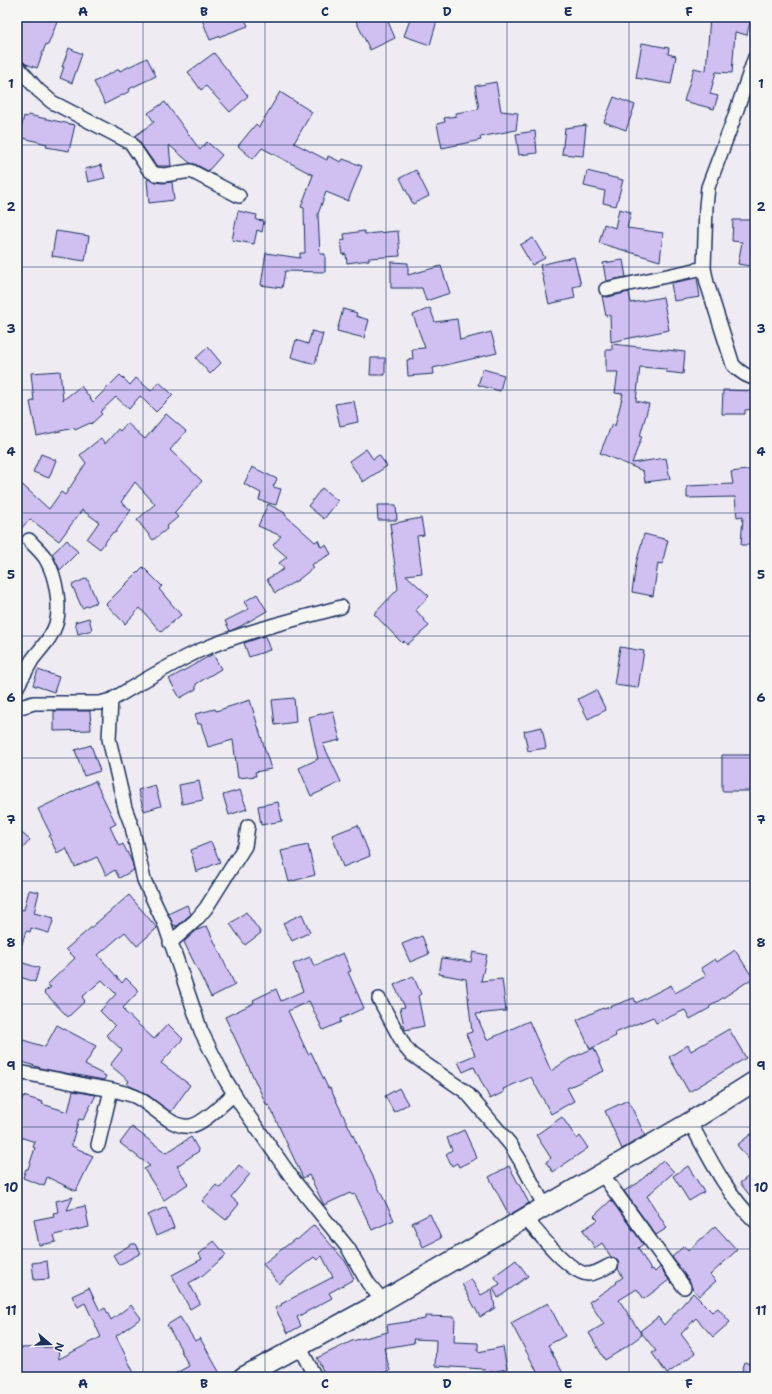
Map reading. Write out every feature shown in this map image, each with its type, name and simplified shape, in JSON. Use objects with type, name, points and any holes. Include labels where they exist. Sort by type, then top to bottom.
[{"type":"main road","points":[[243,1377],[383,1301],[690,1122],[755,1081]]},
{"type":"street","points":[[755,57],[708,187],[704,268],[707,283],[733,365],[739,371],[755,378]]},
{"type":"street","points":[[17,66],[38,90],[52,102],[131,143],[149,170],[155,174],[164,175],[191,171],[239,196]]},
{"type":"street","points":[[606,289],[704,268]]},
{"type":"street","points":[[17,687],[32,661],[51,635],[56,624],[58,610],[57,594],[48,561],[29,540]]},
{"type":"street","points":[[17,708],[34,703],[100,703],[111,700],[176,662],[202,650],[241,635],[341,607]]},
{"type":"street","points":[[17,691],[34,703]]},
{"type":"street","points":[[111,700],[110,739],[125,808],[132,827],[144,880],[165,925],[201,1031],[224,1079],[273,1152],[348,1248],[368,1283],[383,1301]]},
{"type":"street","points":[[170,943],[196,920],[206,908],[245,846],[248,826]]},
{"type":"street","points":[[378,999],[405,1048],[411,1054],[466,1092],[510,1144],[545,1207]]},
{"type":"street","points":[[17,1072],[112,1090],[134,1096],[144,1101],[173,1123],[185,1126],[196,1124],[234,1094]]},
{"type":"street","points":[[98,1146],[112,1090]]},
{"type":"street","points":[[690,1122],[725,1187],[747,1214],[755,1221]]},
{"type":"street","points":[[602,1174],[684,1287]]},
{"type":"street","points":[[525,1218],[566,1262],[581,1273],[594,1273],[611,1265]]},
{"type":"street","points":[[299,1346],[315,1377]]},
{"type":"building","points":[[21,17],[59,17],[48,45],[46,44],[37,68],[26,64],[17,58],[17,28]]},
{"type":"building","points":[[201,17],[244,17],[248,26],[210,40]]},
{"type":"building","points":[[366,17],[386,17],[395,38],[370,50],[356,21]]},
{"type":"building","points":[[411,17],[438,17],[430,45],[404,36]]},
{"type":"building","points":[[710,17],[751,17],[747,35],[735,32],[732,73],[716,72],[710,94],[718,96],[714,109],[684,101],[694,68],[706,71]]},
{"type":"building","points":[[642,43],[669,48],[668,54],[676,56],[671,84],[636,78]]},
{"type":"building","points":[[69,48],[82,54],[72,83],[60,78],[64,67],[62,67]]},
{"type":"building","points":[[214,53],[248,96],[230,112],[206,86],[201,90],[188,72]]},
{"type":"building","points":[[147,58],[156,76],[129,89],[130,91],[105,104],[94,82],[119,69],[120,71]]},
{"type":"building","points":[[496,82],[501,111],[518,113],[516,130],[480,137],[481,140],[442,148],[437,124],[445,122],[444,118],[456,116],[456,113],[479,109],[475,86]]},
{"type":"building","points":[[280,92],[312,112],[294,143],[327,160],[328,156],[341,162],[343,159],[362,166],[348,201],[326,192],[318,214],[320,254],[325,254],[325,272],[285,271],[282,288],[261,285],[266,253],[300,258],[300,253],[305,253],[304,208],[301,207],[313,175],[262,148],[253,159],[238,146],[256,124],[259,127]]},
{"type":"building","points":[[614,97],[635,105],[626,130],[604,122]]},
{"type":"building","points":[[165,102],[200,150],[207,142],[222,155],[208,171],[190,163],[169,145],[171,166],[158,166],[135,136],[154,122],[148,113]]},
{"type":"building","points":[[28,115],[75,125],[69,151],[46,147],[47,144],[19,137],[24,116],[27,117]]},
{"type":"building","points":[[586,125],[583,156],[562,154],[565,128]]},
{"type":"building","points":[[535,131],[537,153],[519,155],[516,134]]},
{"type":"building","points":[[101,165],[105,178],[88,182],[85,169]]},
{"type":"building","points":[[416,170],[429,196],[413,204],[400,178]]},
{"type":"building","points":[[587,171],[623,180],[616,206],[603,203],[605,191],[584,186]]},
{"type":"building","points":[[149,179],[154,182],[172,182],[174,200],[149,203],[147,180]]},
{"type":"building","points":[[619,209],[631,212],[627,228],[663,233],[660,261],[599,243],[604,224],[615,228]]},
{"type":"building","points":[[238,211],[257,215],[256,220],[264,221],[262,232],[257,230],[254,244],[232,240]]},
{"type":"building","points":[[733,220],[755,220],[755,267],[738,264],[742,242],[732,241]]},
{"type":"building","points":[[56,231],[89,236],[85,261],[52,256]]},
{"type":"building","points":[[364,231],[365,234],[398,231],[400,256],[368,258],[369,260],[347,263],[346,254],[343,255],[341,241],[345,240],[344,234]]},
{"type":"building","points":[[533,238],[545,258],[532,265],[520,245]]},
{"type":"building","points":[[574,257],[581,285],[573,287],[575,298],[549,304],[540,265]]},
{"type":"building","points":[[623,260],[626,277],[606,281],[603,263]]},
{"type":"building","points":[[391,262],[408,263],[408,275],[441,266],[450,293],[426,301],[422,288],[391,288]]},
{"type":"building","points":[[697,278],[700,297],[674,301],[671,283]]},
{"type":"building","points":[[629,292],[631,303],[663,297],[669,330],[611,342],[610,315],[606,316],[602,296],[608,297]]},
{"type":"building","points":[[430,308],[435,322],[457,319],[460,340],[491,332],[497,353],[433,368],[434,374],[408,376],[407,360],[413,359],[412,349],[425,348],[413,315]]},
{"type":"building","points":[[343,309],[357,313],[356,316],[369,320],[364,338],[337,331]]},
{"type":"building","points":[[312,331],[323,334],[315,364],[291,357],[296,340],[308,344]]},
{"type":"building","points":[[612,344],[685,352],[683,374],[666,372],[666,369],[640,367],[636,401],[649,404],[640,436],[642,436],[632,463],[666,458],[670,479],[645,482],[643,471],[600,453],[612,424],[615,426],[623,394],[615,393],[618,372],[606,372],[606,350],[612,350]]},
{"type":"building","points":[[208,347],[221,363],[210,374],[196,358]]},
{"type":"building","points":[[371,358],[385,358],[385,375],[370,375]]},
{"type":"building","points":[[483,369],[504,375],[500,391],[478,385]]},
{"type":"building","points":[[60,371],[63,400],[81,386],[93,402],[120,375],[130,385],[136,378],[151,391],[159,382],[173,395],[156,412],[140,396],[129,409],[116,397],[100,412],[102,414],[91,424],[90,423],[75,430],[74,428],[37,436],[30,402],[34,401],[31,373]]},
{"type":"building","points":[[723,390],[755,391],[755,409],[745,410],[745,414],[722,414]]},
{"type":"building","points":[[354,401],[358,422],[340,426],[335,404]]},
{"type":"building","points":[[166,414],[186,431],[170,450],[202,481],[174,513],[178,517],[166,527],[167,529],[153,540],[137,520],[155,504],[135,482],[121,502],[131,510],[115,533],[113,532],[100,549],[87,539],[99,522],[82,510],[59,541],[30,519],[17,533],[17,480],[49,509],[61,492],[65,495],[86,463],[80,455],[101,438],[105,444],[118,429],[120,431],[127,423],[145,439]]},
{"type":"building","points":[[366,449],[373,459],[379,455],[387,466],[363,482],[349,461]]},
{"type":"building","points":[[41,454],[56,460],[49,478],[33,472]]},
{"type":"building","points":[[252,467],[277,479],[273,487],[281,489],[276,505],[259,500],[261,493],[244,484]]},
{"type":"building","points":[[755,469],[755,545],[741,545],[743,516],[737,517],[735,497],[687,498],[687,486],[733,484],[731,472]]},
{"type":"building","points":[[322,488],[338,501],[324,519],[308,506]]},
{"type":"building","points":[[268,504],[285,513],[285,515],[315,542],[318,540],[321,547],[326,545],[331,554],[311,565],[313,568],[298,580],[275,593],[267,579],[284,569],[279,563],[287,557],[273,545],[281,536],[258,526]]},
{"type":"building","points":[[377,505],[396,505],[397,520],[378,520]]},
{"type":"building","points":[[421,518],[424,535],[417,536],[422,573],[406,575],[429,596],[416,610],[429,626],[407,645],[404,641],[402,643],[374,614],[398,589],[390,524]]},
{"type":"building","points":[[644,534],[668,540],[662,564],[658,563],[653,596],[632,592],[636,564]]},
{"type":"building","points":[[67,540],[78,552],[60,570],[52,554]]},
{"type":"building","points":[[143,567],[162,586],[159,589],[181,615],[161,632],[140,608],[125,624],[106,604]]},
{"type":"building","points":[[87,578],[97,602],[82,608],[72,585]]},
{"type":"building","points":[[257,594],[267,611],[230,631],[225,621],[249,609],[244,602]]},
{"type":"building","points":[[89,618],[92,630],[78,634],[75,622]]},
{"type":"building","points":[[265,636],[270,650],[249,657],[244,643]]},
{"type":"building","points":[[620,647],[644,651],[638,688],[614,685]]},
{"type":"building","points":[[213,654],[221,669],[196,684],[196,689],[180,698],[169,679]]},
{"type":"building","points":[[38,670],[59,677],[54,692],[33,685]]},
{"type":"building","points":[[596,690],[606,710],[588,719],[578,699]]},
{"type":"building","points":[[294,698],[296,722],[275,725],[272,700]]},
{"type":"building","points":[[250,700],[271,769],[255,772],[256,776],[238,778],[233,740],[208,747],[201,724],[198,724],[195,714],[215,709],[216,711]]},
{"type":"building","points":[[54,711],[90,711],[91,730],[54,731]]},
{"type":"building","points":[[333,711],[340,740],[323,744],[341,782],[311,796],[299,768],[318,759],[309,717]]},
{"type":"building","points":[[542,727],[546,748],[528,751],[524,731]]},
{"type":"building","points":[[91,745],[100,771],[84,776],[75,750]]},
{"type":"building","points":[[722,755],[752,755],[751,791],[722,791]]},
{"type":"building","points":[[95,781],[116,824],[110,827],[119,846],[123,844],[132,862],[134,870],[119,878],[115,870],[106,875],[97,857],[75,867],[66,848],[57,853],[49,836],[51,835],[38,809]]},
{"type":"building","points":[[199,781],[203,800],[182,804],[179,785]]},
{"type":"building","points":[[155,785],[161,806],[144,811],[138,790]]},
{"type":"building","points":[[240,790],[247,809],[229,815],[223,795]]},
{"type":"building","points":[[278,802],[282,821],[261,825],[258,806]]},
{"type":"building","points":[[358,825],[370,856],[343,867],[332,835]]},
{"type":"building","points":[[17,829],[30,840],[17,855]]},
{"type":"building","points":[[211,842],[220,862],[196,872],[191,850]]},
{"type":"building","points":[[308,845],[315,875],[289,882],[281,851]]},
{"type":"building","points":[[29,890],[39,892],[34,913],[54,918],[49,933],[31,928],[30,932],[26,931],[19,953],[17,952],[17,908],[24,910]]},
{"type":"building","points":[[129,895],[157,928],[137,946],[125,932],[98,955],[122,983],[126,978],[139,991],[123,1008],[125,1010],[124,1011],[154,1039],[168,1024],[183,1039],[161,1063],[190,1085],[171,1112],[145,1093],[127,1084],[129,1081],[110,1065],[122,1050],[106,1035],[115,1026],[100,1011],[116,994],[102,980],[82,997],[85,1001],[68,1017],[44,992],[51,987],[47,985],[75,958],[66,949]]},
{"type":"building","points":[[187,905],[191,914],[176,927],[176,925],[174,926],[168,914]]},
{"type":"building","points":[[246,912],[261,933],[245,945],[230,924]]},
{"type":"building","points":[[302,914],[310,932],[292,941],[283,923]]},
{"type":"building","points":[[207,926],[235,985],[211,997],[184,942],[198,929]]},
{"type":"building","points":[[422,936],[429,954],[410,962],[402,944]]},
{"type":"building","points":[[735,950],[753,978],[709,1007],[710,1008],[690,1019],[685,1010],[656,1023],[653,1017],[615,1033],[616,1036],[590,1049],[577,1020],[603,1008],[604,1009],[634,998],[636,1003],[671,985],[675,993],[706,976],[701,968],[715,959],[717,962]]},
{"type":"building","points":[[473,952],[487,955],[481,981],[502,979],[506,1011],[476,1014],[487,1040],[529,1021],[551,1071],[569,1059],[594,1048],[604,1071],[567,1088],[574,1101],[551,1114],[531,1077],[503,1089],[504,1092],[490,1099],[474,1067],[463,1072],[458,1062],[475,1055],[466,1034],[472,1032],[466,979],[439,974],[442,958],[471,962]]},
{"type":"building","points":[[343,953],[351,971],[348,972],[364,1008],[340,1019],[341,1022],[323,1030],[309,1001],[288,1011],[308,1054],[311,1052],[328,1088],[330,1088],[394,1220],[372,1230],[355,1194],[352,1195],[350,1193],[324,1205],[309,1175],[303,1178],[269,1105],[267,1106],[225,1017],[254,1003],[253,1000],[276,989],[281,1001],[303,991],[293,964],[310,957],[314,966]]},
{"type":"building","points":[[17,961],[39,968],[35,982],[17,976]]},
{"type":"building","points":[[413,976],[421,994],[418,996],[424,1026],[405,1030],[400,1008],[405,1007],[394,985]]},
{"type":"building","points":[[57,1025],[96,1046],[85,1065],[106,1076],[104,1080],[44,1069],[17,1060],[17,1038],[45,1047]]},
{"type":"building","points":[[729,1029],[746,1058],[689,1092],[669,1057],[688,1045],[691,1051]]},
{"type":"building","points":[[399,1088],[408,1104],[394,1112],[385,1096]]},
{"type":"building","points":[[73,1091],[96,1095],[83,1120],[79,1119],[72,1142],[72,1146],[93,1156],[76,1191],[47,1177],[44,1186],[23,1178],[26,1169],[28,1169],[35,1148],[33,1147],[35,1142],[17,1136],[20,1118],[17,1116],[23,1096],[68,1112]]},
{"type":"building","points":[[628,1100],[645,1135],[622,1149],[605,1111]]},
{"type":"building","points":[[562,1117],[577,1139],[580,1136],[588,1148],[553,1172],[546,1162],[551,1158],[536,1135]]},
{"type":"building","points":[[132,1127],[166,1153],[191,1137],[199,1151],[177,1166],[188,1184],[164,1200],[144,1169],[150,1166],[120,1143]]},
{"type":"building","points":[[464,1130],[477,1158],[459,1167],[457,1163],[452,1166],[446,1154],[452,1150],[447,1138]]},
{"type":"building","points":[[751,1134],[755,1140],[755,1167],[737,1145]]},
{"type":"building","points":[[663,1160],[674,1172],[647,1196],[667,1228],[656,1235],[624,1191],[638,1183]]},
{"type":"building","points":[[239,1165],[250,1174],[231,1197],[239,1204],[226,1220],[202,1201],[216,1185],[220,1188]]},
{"type":"building","points":[[509,1166],[529,1203],[509,1215],[489,1177]]},
{"type":"building","points":[[688,1166],[704,1192],[689,1201],[673,1176]]},
{"type":"building","points":[[755,1171],[755,1202],[740,1183]]},
{"type":"building","points":[[73,1197],[67,1210],[85,1206],[89,1227],[54,1235],[56,1242],[39,1245],[34,1220],[54,1216],[53,1213],[58,1212],[56,1201]]},
{"type":"building","points":[[611,1200],[643,1244],[638,1248],[651,1270],[653,1269],[655,1272],[660,1267],[669,1280],[644,1299],[637,1289],[619,1300],[642,1335],[605,1360],[589,1333],[604,1324],[589,1302],[617,1283],[616,1282],[623,1277],[618,1269],[618,1261],[611,1257],[602,1243],[595,1248],[583,1230],[598,1220],[594,1216]]},
{"type":"building","points":[[166,1207],[174,1228],[156,1236],[148,1215]]},
{"type":"building","points":[[430,1214],[441,1238],[423,1247],[412,1223]]},
{"type":"building","points":[[314,1225],[345,1261],[354,1279],[329,1293],[332,1298],[297,1317],[301,1326],[288,1333],[275,1308],[333,1277],[322,1256],[317,1260],[314,1257],[279,1284],[263,1264],[295,1239],[297,1240]]},
{"type":"building","points":[[715,1226],[737,1250],[710,1275],[716,1281],[699,1296],[692,1288],[690,1282],[672,1257],[684,1246],[688,1251]]},
{"type":"building","points":[[214,1241],[226,1255],[203,1275],[189,1283],[200,1303],[190,1309],[172,1275],[202,1259],[199,1254]]},
{"type":"building","points":[[132,1244],[136,1244],[141,1253],[119,1265],[113,1255]]},
{"type":"building","points":[[516,1260],[528,1276],[498,1298],[493,1288],[500,1284],[494,1276]]},
{"type":"building","points":[[47,1261],[49,1279],[34,1280],[32,1263]]},
{"type":"building","points":[[471,1279],[481,1295],[492,1289],[495,1308],[480,1317],[462,1284]]},
{"type":"building","points":[[89,1288],[100,1311],[105,1308],[111,1320],[131,1305],[141,1318],[116,1336],[136,1377],[19,1377],[18,1348],[58,1347],[59,1359],[101,1337],[85,1303],[78,1307],[72,1296]]},
{"type":"building","points":[[693,1293],[712,1312],[718,1308],[730,1322],[713,1337],[696,1318],[681,1334],[695,1353],[667,1374],[652,1353],[656,1351],[640,1331],[658,1317],[664,1325]]},
{"type":"building","points":[[548,1303],[565,1336],[548,1345],[565,1377],[540,1377],[511,1323]]},
{"type":"building","points":[[425,1316],[455,1317],[454,1342],[478,1343],[478,1352],[503,1347],[507,1369],[485,1373],[484,1369],[435,1366],[436,1340],[413,1339],[414,1343],[384,1348],[390,1371],[369,1377],[368,1372],[357,1377],[326,1377],[317,1358],[352,1341],[388,1332],[387,1325],[425,1319]]},
{"type":"building","points":[[180,1317],[195,1341],[200,1338],[222,1377],[169,1377],[189,1366],[167,1325]]},
{"type":"building","points":[[745,1362],[755,1366],[755,1377],[740,1377]]}]
